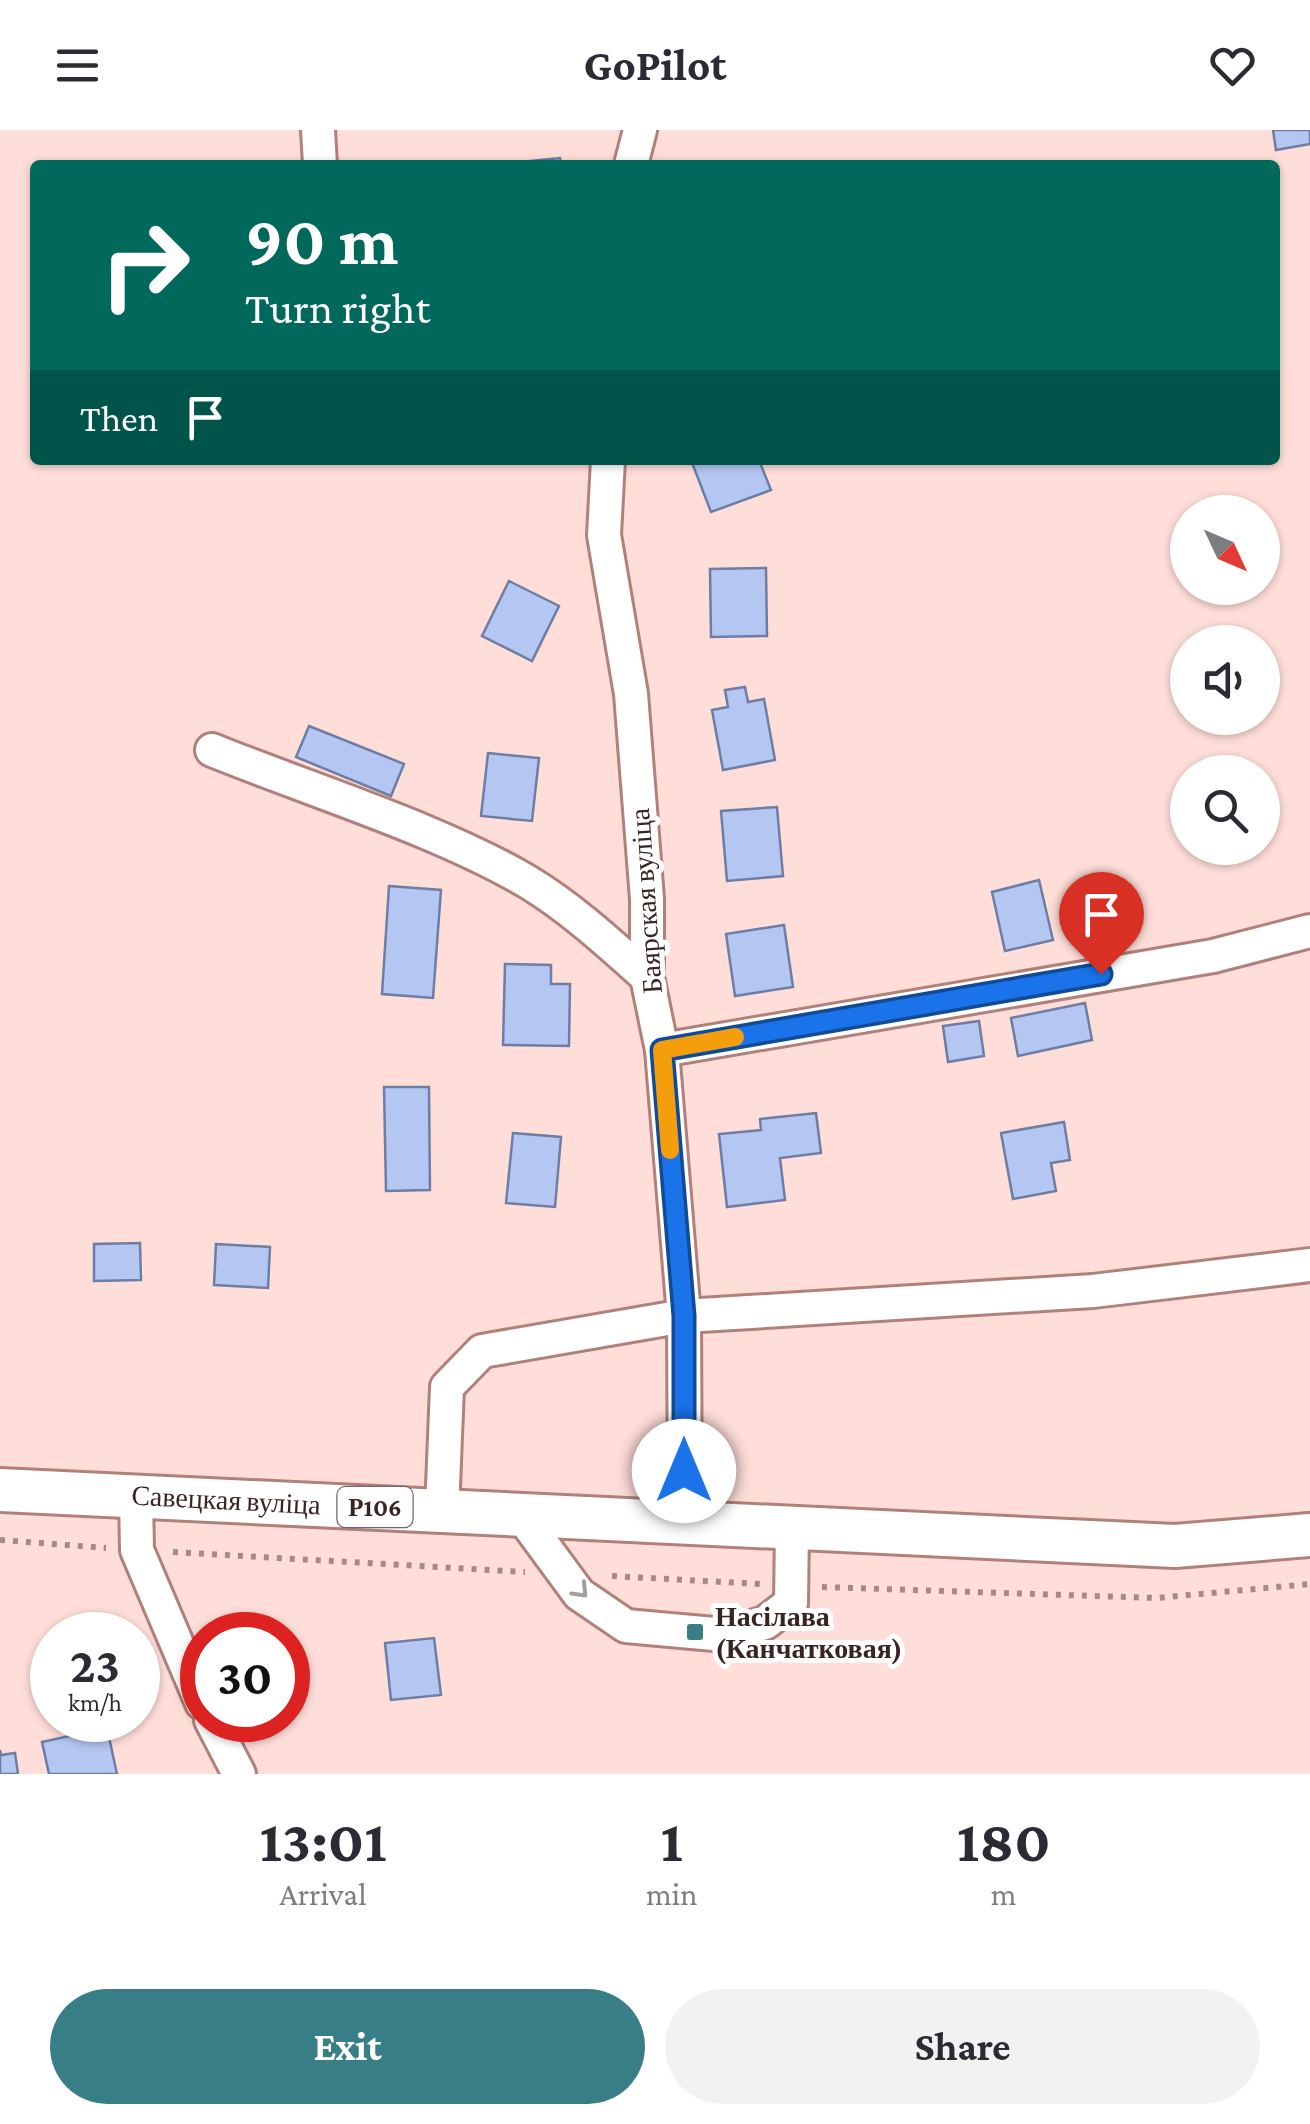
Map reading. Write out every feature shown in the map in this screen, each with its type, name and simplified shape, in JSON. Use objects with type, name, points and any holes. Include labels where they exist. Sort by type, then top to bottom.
[{"type":"main road","name":"Савецкая вуліца","points":[[0,1490],[772,1527]]},
{"type":"main road","name":"Р106","points":[[772,1527],[1175,1546],[1310,1535]]},
{"type":"street","points":[[318,130],[320,160]]},
{"type":"street","points":[[632,160],[640,130]]},
{"type":"street","name":"Баярская вуліца","points":[[608,465],[604,534],[631,694],[647,899],[647,977],[662,1050],[684,1316],[685,1522]]},
{"type":"street","points":[[212,750],[438,840],[528,882],[601,936],[647,977]]},
{"type":"street","points":[[662,1050],[1213,956],[1310,931]]},
{"type":"street","points":[[442,1511],[447,1387],[482,1352],[684,1316],[1092,1291],[1310,1265]]},
{"type":"street","points":[[136,1496],[137,1550],[180,1651]]},
{"type":"street","points":[[520,1514],[579,1594],[626,1626],[725,1635],[782,1613],[791,1603],[791,1586],[772,1527]]},
{"type":"street","points":[[222,1742],[239,1774]]},
{"type":"path","points":[[0,1540],[791,1586],[1156,1598],[1310,1584]]},
{"type":"building","points":[[1273,130],[1310,130],[1310,144],[1276,150]]},
{"type":"building","points":[[693,465],[761,465],[771,490],[711,512]]},
{"type":"building","points":[[766,568],[767,636],[711,637],[710,569]]},
{"type":"building","points":[[509,581],[559,606],[532,661],[482,636]]},
{"type":"building","points":[[745,687],[748,702],[764,699],[775,760],[723,770],[712,710],[728,707],[725,690]]},
{"type":"building","points":[[309,726],[404,764],[391,796],[296,757]]},
{"type":"building","points":[[488,753],[539,758],[532,821],[481,816]]},
{"type":"building","points":[[777,807],[783,876],[727,881],[721,811]]},
{"type":"building","points":[[1039,880],[1053,940],[1005,951],[992,892]]},
{"type":"building","points":[[389,886],[441,890],[433,998],[382,994]]},
{"type":"building","points":[[784,925],[793,987],[735,996],[726,934]]},
{"type":"building","points":[[505,964],[551,965],[551,984],[570,984],[569,1046],[503,1045]]},
{"type":"building","points":[[1085,1003],[1092,1040],[1018,1056],[1011,1018]]},
{"type":"building","points":[[979,1021],[984,1056],[948,1062],[943,1026]]},
{"type":"building","points":[[384,1087],[429,1087],[430,1190],[386,1191]]},
{"type":"building","points":[[816,1113],[821,1153],[780,1158],[785,1200],[727,1207],[719,1134],[761,1130],[760,1119]]},
{"type":"building","points":[[1064,1122],[1070,1160],[1051,1163],[1056,1191],[1013,1199],[1001,1133]]},
{"type":"building","points":[[513,1133],[561,1137],[555,1207],[506,1203]]},
{"type":"building","points":[[140,1243],[141,1280],[94,1281],[94,1244]]},
{"type":"building","points":[[216,1244],[270,1247],[268,1288],[214,1285]]},
{"type":"building","points":[[434,1638],[441,1695],[391,1700],[385,1643]]},
{"type":"building","points":[[42,1742],[110,1742],[117,1774],[49,1774]]},
{"type":"building","points":[[0,1750],[1,1755],[15,1753],[18,1774],[0,1774]]},
{"type":"slow traffic","points":[[670,1150],[662,1050],[735,1037]]},
{"type":"place","name":"Насілава (Канчатковая)","points":[[695,1632]]},
{"type":"route","points":[[684,1471],[684,1316],[662,1050],[1101,974]]}]
